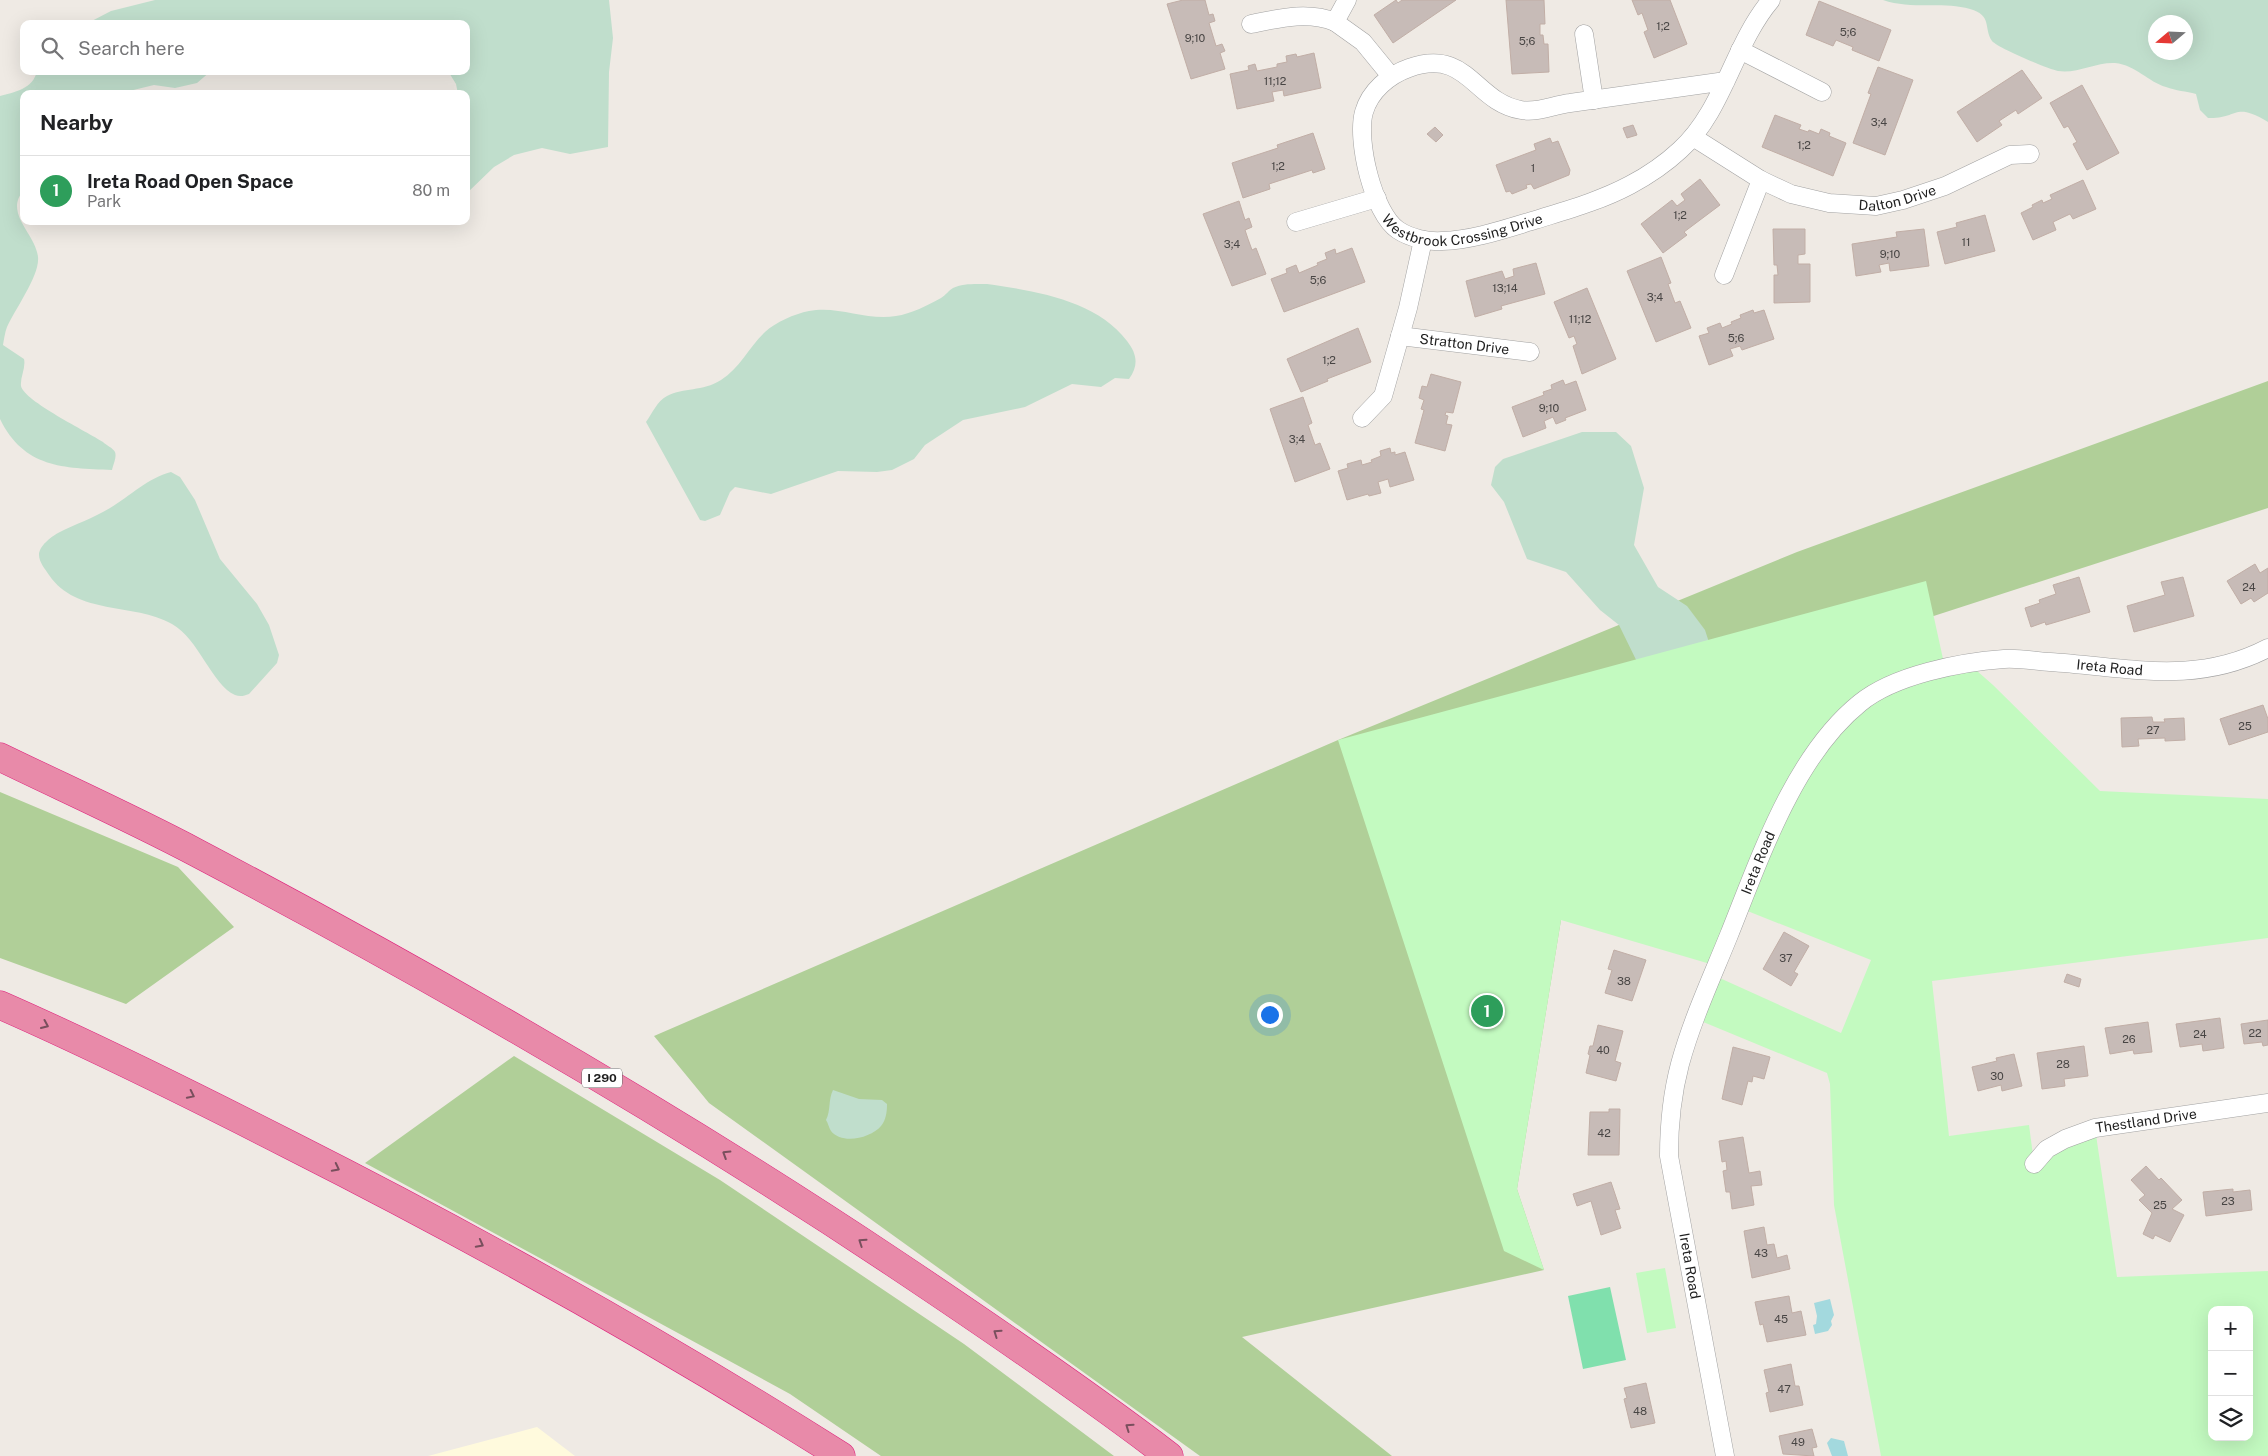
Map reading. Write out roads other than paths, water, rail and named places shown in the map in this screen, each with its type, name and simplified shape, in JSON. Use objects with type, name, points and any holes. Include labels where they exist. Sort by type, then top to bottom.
[{"type":"highway","name":"I 290","points":[[0,758],[195,852],[493,1014],[645,1103],[787,1192],[962,1308],[1169,1456]]},
{"type":"highway","points":[[0,1005],[202,1100],[356,1178],[536,1274],[630,1327],[841,1456]]},
{"type":"street","points":[[1336,22],[1347,0]]},
{"type":"street","name":"Westbrook Crossing Drive","points":[[1390,75],[1371,98],[1364,111],[1362,124],[1368,172],[1377,198],[1384,212],[1399,230],[1423,240],[1440,242],[1462,239],[1509,228],[1600,200],[1631,185],[1658,167],[1693,137],[1707,117],[1750,29],[1771,0]]},
{"type":"street","points":[[1251,24],[1287,17],[1323,17],[1336,22],[1363,42],[1390,75],[1432,62],[1451,66],[1467,75],[1492,97],[1517,109],[1527,110],[1726,81]]},
{"type":"street","points":[[1584,34],[1594,100]]},
{"type":"street","points":[[1740,50],[1822,92]]},
{"type":"street","name":"Dalton Drive","points":[[1693,137],[1761,180],[1791,194],[1829,203],[1876,206],[1903,200],[1945,186],[2010,155],[2030,154]]},
{"type":"street","points":[[1724,275],[1761,180]]},
{"type":"street","points":[[1296,222],[1377,198]]},
{"type":"street","name":"Stratton Drive","points":[[1362,418],[1383,396],[1400,336],[1423,240]]},
{"type":"street","name":"Stratton Drive","points":[[1400,336],[1530,352]]},
{"type":"street","name":"Ireta Road","points":[[1726,1456],[1669,1156],[1669,1128],[1680,1064],[1708,988],[1755,870],[1805,765],[1841,721],[1860,702],[1904,680],[1954,666],[2007,659],[2159,673],[2217,668],[2268,648]]},
{"type":"street","name":"Thestland Drive","points":[[2034,1164],[2047,1150],[2065,1139],[2094,1128],[2268,1103]]},
{"type":"water","points":[[1830,1299],[1834,1315],[1831,1321],[1832,1325],[1828,1331],[1815,1334],[1813,1325],[1816,1324],[1817,1316],[1814,1303]]},
{"type":"water","points":[[1831,1438],[1844,1441],[1848,1456],[1832,1456],[1827,1443]]},
{"type":"place","name":"Ireta Road Open Space","points":[[1487,1011]]}]
